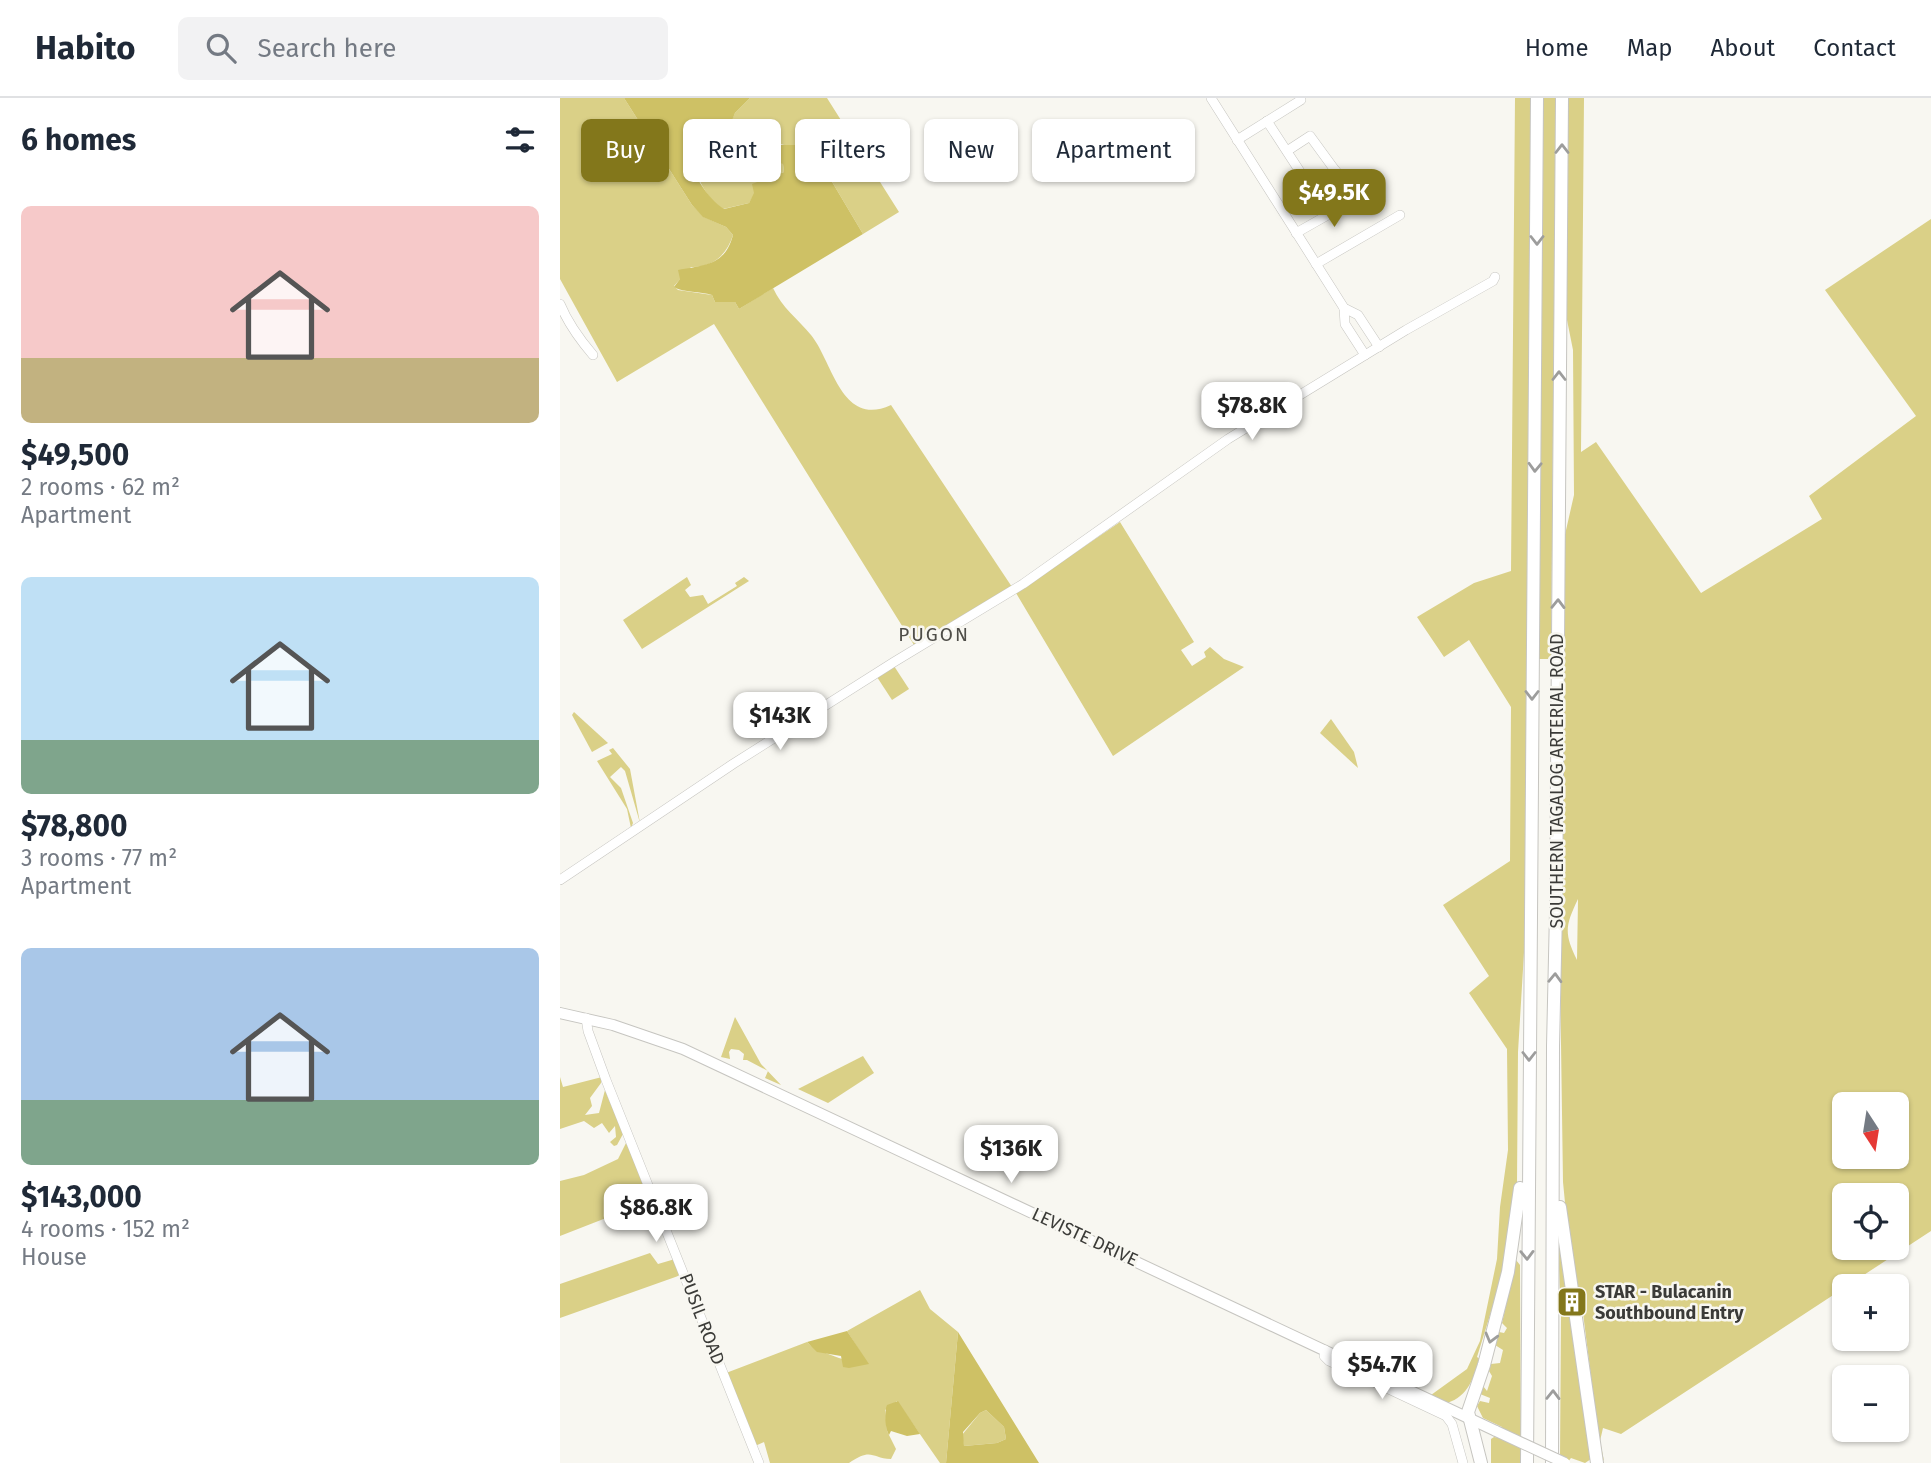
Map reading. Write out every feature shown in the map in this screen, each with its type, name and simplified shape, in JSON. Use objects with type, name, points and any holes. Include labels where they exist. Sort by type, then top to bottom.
[{"type":"highway","name":"SOUTHERN TAGALOG ARTERIAL ROAD","points":[[1527,1463],[1537,98]]},
{"type":"highway","name":"SOUTHERN TAGALOG ARTERIAL ROAD","points":[[1552,1463],[1562,98]]},
{"type":"highway","points":[[1481,1463],[1468,1418],[1508,1272],[1519,1201],[1529,1088]]},
{"type":"highway","points":[[1553,1122],[1563,1243],[1597,1463]]},
{"type":"main road","name":"LEVISTE DRIVE","points":[[560,1013],[586,1018],[683,1049],[1565,1463]]},
{"type":"street","points":[[1211,98],[1344,308],[1345,324],[1365,355]]},
{"type":"street","points":[[1237,139],[1301,100]]},
{"type":"street","points":[[1267,121],[1310,187],[1336,171]]},
{"type":"street","points":[[1287,151],[1310,136],[1356,199],[1297,233]]},
{"type":"street","points":[[1316,264],[1400,215]]},
{"type":"street","points":[[560,880],[733,764],[1023,584],[1186,467],[1496,277]]},
{"type":"street","points":[[560,304],[568,323],[578,332],[593,355]]},
{"type":"street","points":[[1344,308],[1358,315],[1378,347]]},
{"type":"street","name":"PUSIL ROAD","points":[[586,1018],[606,1080],[759,1463]]},
{"type":"street","points":[[1325,1350],[1324,1356],[1329,1361],[1446,1416],[1453,1427],[1463,1463]]},
{"type":"shaded area","points":[[560,98],[624,98],[637,119],[581,119],[581,182],[669,182],[669,169],[692,205],[704,217],[726,227],[733,235],[727,249],[718,259],[706,265],[691,267],[674,286],[678,290],[712,295],[715,302],[735,302],[739,309],[773,288],[811,335],[850,400],[860,408],[874,410],[891,405],[1012,587],[914,645],[714,324],[617,382],[560,279]]},
{"type":"shaded area","points":[[624,98],[750,98],[733,119],[683,119],[683,182],[700,182],[724,209],[749,203],[754,193],[752,184],[781,182],[781,173],[784,172],[781,145],[795,145],[795,182],[832,182],[863,234],[739,309],[735,302],[715,302],[712,295],[674,287],[680,279],[678,270],[705,265],[719,258],[725,253],[733,235],[726,227],[703,217],[669,169],[669,119],[637,119]]},
{"type":"shaded area","points":[[750,98],[827,98],[840,119],[795,119],[795,146],[791,147],[781,144],[781,119],[732,119]]},
{"type":"shaded area","points":[[1515,98],[1531,98],[1525,936],[1518,1052],[1517,1183],[1504,1270],[1477,1357],[1480,1359],[1465,1391],[1447,1403],[1431,1395],[1467,1369],[1480,1341],[1497,1259],[1500,1207],[1508,1150],[1507,1049],[1469,993],[1489,976],[1443,905],[1510,861],[1511,707],[1469,640],[1444,657],[1417,617],[1474,583],[1511,571]]},
{"type":"shaded area","points":[[1541,98],[1556,98],[1551,659],[1537,659]]},
{"type":"shaded area","points":[[1567,98],[1584,98],[1581,452],[1596,442],[1701,593],[1822,519],[1809,496],[1916,416],[1825,290],[1931,219],[1931,1231],[1909,1245],[1909,1183],[1832,1183],[1832,1260],[1887,1260],[1865,1274],[1832,1274],[1832,1296],[1621,1434],[1603,1428],[1600,1441],[1604,1461],[1601,1457],[1582,1305],[1570,1254],[1563,1182],[1560,974],[1564,539],[1574,495],[1573,350],[1565,310]],"holes":[[[1578,900],[1577,960],[1568,930]]]},
{"type":"shaded area","points":[[701,182],[762,182],[749,203],[723,209],[706,192]]},
{"type":"shaded area","points":[[832,182],[880,182],[899,212],[863,234]]},
{"type":"shaded area","points":[[1120,522],[1194,642],[1181,650],[1192,666],[1206,657],[1204,652],[1210,647],[1224,659],[1244,667],[1113,756],[1016,593]]},
{"type":"shaded area","points":[[687,577],[691,585],[685,590],[690,597],[703,595],[708,604],[737,586],[735,583],[744,577],[749,581],[642,649],[623,620]]},
{"type":"shaded area","points":[[894,666],[909,689],[892,700],[877,677]]},
{"type":"shaded area","points":[[574,712],[608,743],[592,752],[572,715]]},
{"type":"shaded area","points":[[1331,719],[1354,752],[1358,768],[1320,733]]},
{"type":"shaded area","points":[[613,748],[630,769],[640,823],[625,771],[621,767],[610,777],[621,788],[633,823],[631,828],[627,809],[597,761],[612,754],[609,750]]},
{"type":"shaded area","points":[[735,1017],[767,1071],[743,1060],[744,1054],[739,1050],[731,1049],[730,1059],[721,1057]]},
{"type":"shaded area","points":[[863,1056],[874,1073],[828,1103],[798,1089]]},
{"type":"shaded area","points":[[768,1071],[781,1085],[765,1078]]},
{"type":"shaded area","points":[[560,1077],[563,1087],[602,1077],[601,1083],[590,1098],[592,1106],[585,1115],[599,1113],[605,1090],[623,1134],[617,1145],[614,1146],[610,1142],[616,1137],[615,1126],[609,1133],[602,1123],[594,1128],[584,1121],[560,1129]]},
{"type":"shaded area","points":[[626,1143],[649,1193],[647,1202],[560,1236],[560,1181],[584,1175],[618,1159]]},
{"type":"shaded area","points":[[1557,1222],[1569,1297],[1562,1298],[1564,1309],[1570,1309],[1591,1459],[1585,1463],[1571,1458],[1567,1463],[1560,1458],[1561,1315]]},
{"type":"shaded area","points":[[650,1253],[658,1264],[675,1259],[681,1275],[560,1318],[560,1284]]},
{"type":"shaded area","points":[[1516,1260],[1520,1265],[1521,1463],[1491,1463],[1491,1439],[1500,1438],[1502,1427],[1483,1418],[1477,1406],[1480,1401],[1489,1403],[1490,1398],[1480,1394],[1483,1386],[1487,1391],[1492,1376],[1489,1371],[1491,1364],[1500,1363],[1503,1350],[1495,1345],[1499,1332],[1504,1333],[1507,1328],[1502,1323]]},
{"type":"shaded area","points":[[920,1290],[930,1309],[958,1332],[946,1463],[940,1463],[897,1401],[885,1410],[887,1431],[896,1449],[891,1459],[867,1454],[849,1463],[770,1463],[764,1442],[755,1446],[726,1373],[807,1342],[836,1357],[868,1364],[847,1331]]},
{"type":"shaded area","points":[[847,1331],[869,1364],[843,1367],[841,1356],[817,1352],[807,1342]]},
{"type":"shaded area","points":[[958,1332],[1039,1463],[946,1463]],"holes":[[[986,1410],[1004,1427],[1006,1439],[997,1443],[964,1446],[963,1432]]]},
{"type":"shaded area","points":[[898,1401],[920,1434],[907,1436],[891,1431],[889,1435],[886,1408]]},
{"type":"shaded area","points":[[986,1410],[1004,1427],[1006,1439],[997,1443],[964,1446],[962,1435],[980,1413]]},
{"type":"place","name":"STAR - Bulacanin Southbound Entry","points":[[1572,1302]]},
{"type":"district","name":"PUGON","points":[[934,634]]}]
